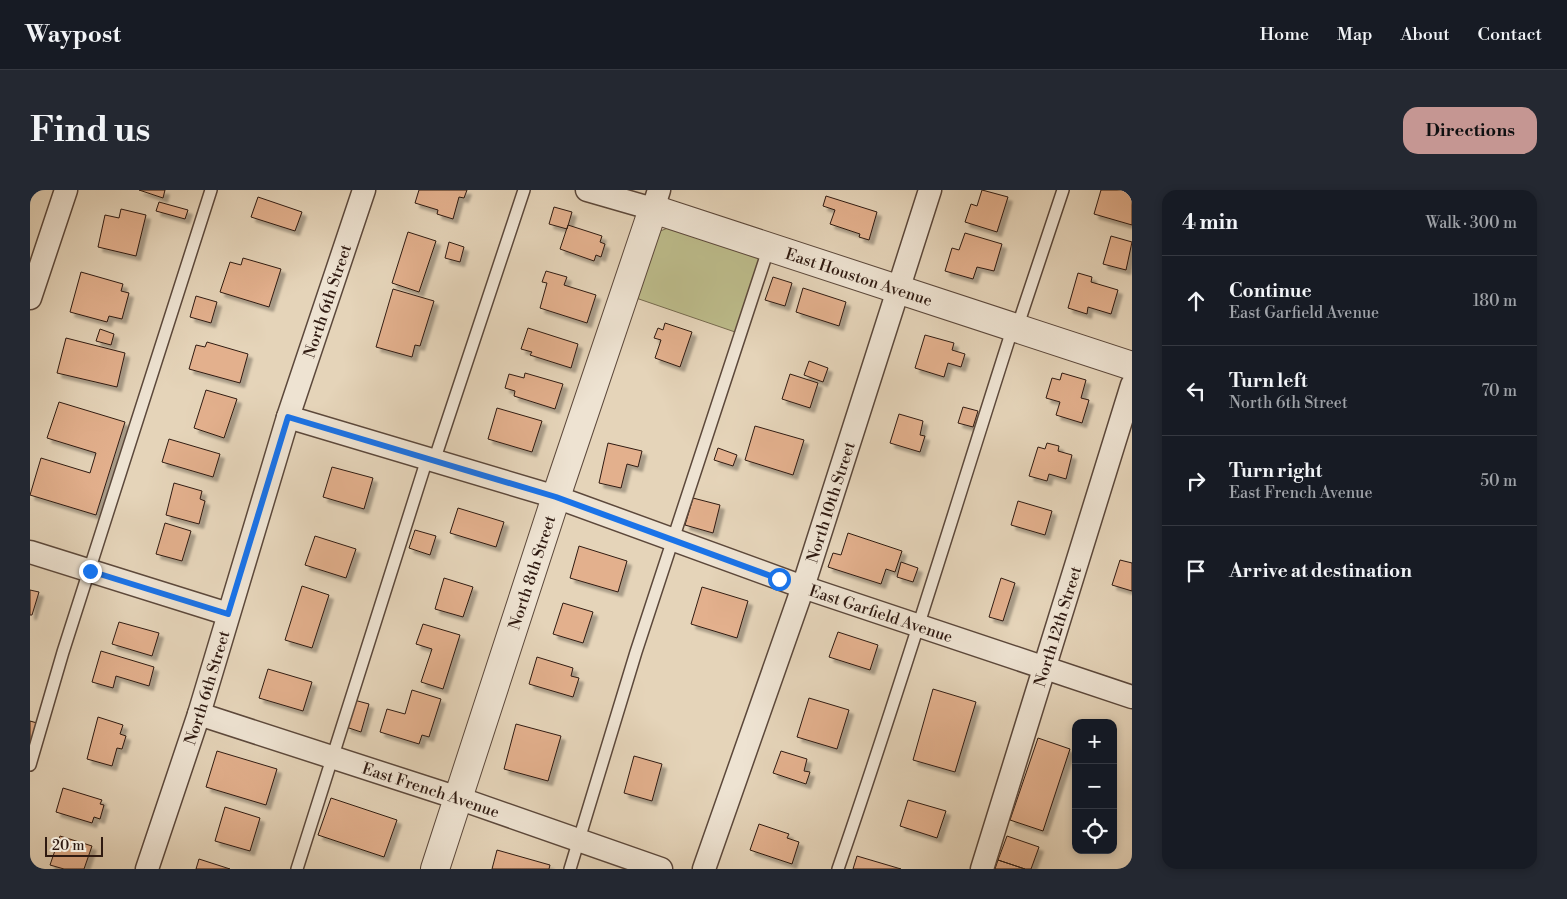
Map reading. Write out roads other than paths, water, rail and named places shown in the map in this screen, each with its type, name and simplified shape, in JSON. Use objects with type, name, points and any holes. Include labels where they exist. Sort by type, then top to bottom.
[{"type":"street","points":[[30,298],[66,190]]},
{"type":"street","name":"North 6th Street","points":[[148,869],[199,714],[288,417],[364,190]]},
{"type":"street","name":"East Houston Avenue","points":[[587,190],[656,200],[769,247],[1132,366]]},
{"type":"street","name":"North 10th Street","points":[[704,869],[803,587],[930,190]]},
{"type":"street","name":"North 8th Street","points":[[436,869],[556,497],[656,200]]},
{"type":"street","name":"North 12th Street","points":[[982,869],[1132,385]]},
{"type":"street","name":"East Garfield Avenue","points":[[288,417],[556,497],[803,587],[1132,697]]},
{"type":"street","points":[[30,552],[228,614]]},
{"type":"street","name":"East French Avenue","points":[[199,714],[458,798],[661,869]]},
{"type":"lane","points":[[30,764],[63,652],[211,190]]},
{"type":"lane","points":[[297,869],[430,460],[524,190]]},
{"type":"lane","points":[[838,869],[883,740],[917,625],[1015,327],[1063,190]]},
{"type":"lane","points":[[570,869],[672,540],[769,247]]}]
